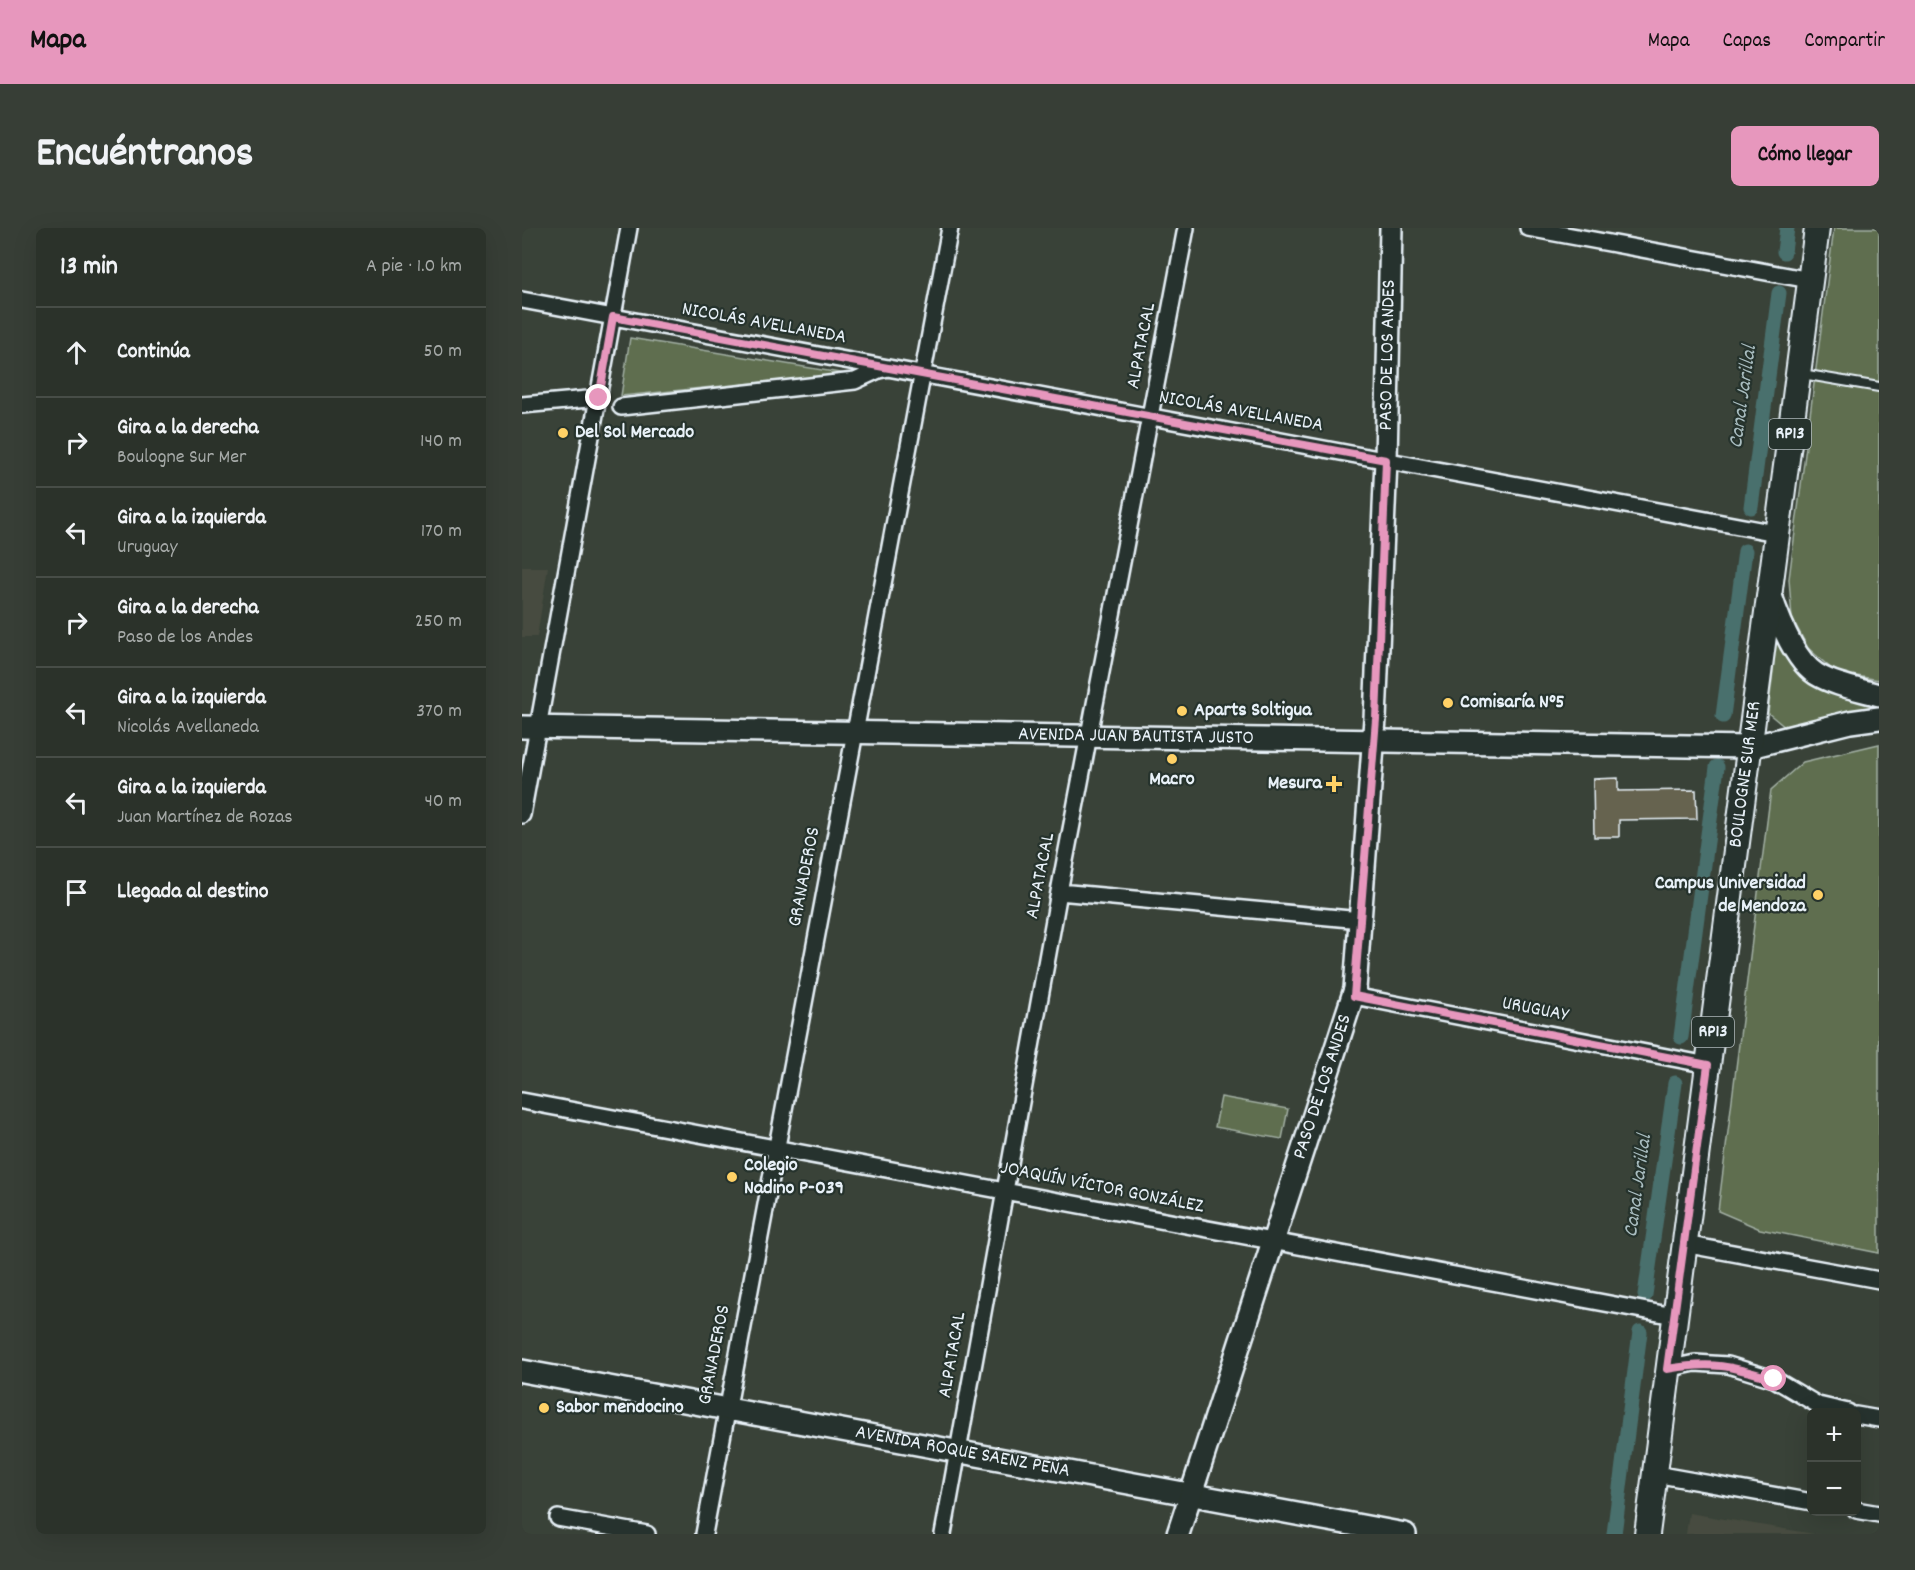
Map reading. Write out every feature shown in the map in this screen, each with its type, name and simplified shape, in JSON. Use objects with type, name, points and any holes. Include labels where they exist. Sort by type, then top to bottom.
[{"type":"main road","name":"BOULOGNE SUR MER","points":[[1647,1534],[1817,228]]},
{"type":"street","points":[[522,815],[530,727],[599,398],[629,228]]},
{"type":"street","name":"GRANADEROS","points":[[704,1534],[950,228]]},
{"type":"street","name":"ALPATACAL","points":[[943,1534],[1059,892],[1186,228]]},
{"type":"street","name":"PASO DE LOS ANDES","points":[[1178,1534],[1354,996],[1374,741],[1386,460],[1391,228]]},
{"type":"street","points":[[1528,228],[1810,280]]},
{"type":"street","name":"NICOLÁS AVELLANEDA","points":[[522,300],[1776,532]]},
{"type":"street","points":[[852,381],[862,371],[861,366],[854,362]]},
{"type":"street","points":[[621,407],[852,381],[889,368]]},
{"type":"street","points":[[522,405],[599,398]]},
{"type":"street","points":[[1769,589],[1780,624],[1813,673],[1827,680],[1879,695]]},
{"type":"street","name":"AVENIDA JUAN BAUTISTA JUSTO","points":[[530,727],[1750,747],[1850,722],[1879,718]]},
{"type":"street","points":[[1059,892],[1361,920]]},
{"type":"street","name":"URUGUAY","points":[[1354,996],[1708,1065]]},
{"type":"street","name":"JOAQUÍN VÍCTOR GONZÁLEZ","points":[[522,1101],[1674,1316]]},
{"type":"street","points":[[1684,1244],[1879,1280]]},
{"type":"street","points":[[1667,1369],[1695,1363],[1728,1365],[1774,1379],[1818,1405],[1829,1408]]},
{"type":"street","name":"AVENIDA ROQUE SÁENZ PEÑA","points":[[522,1371],[1404,1534]]},
{"type":"street","points":[[1861,1416],[1879,1419]]},
{"type":"street","points":[[1655,1474],[1807,1501]]},
{"type":"street","points":[[1861,1511],[1879,1514]]},
{"type":"street","points":[[558,1518],[647,1534]]},
{"type":"lane","points":[[1798,373],[1879,387]]},
{"type":"shaded area","points":[[522,567],[548,567],[537,637],[522,637]]},
{"type":"shaded area","points":[[1689,1513],[1814,1534],[1686,1534]]},
{"type":"green space","points":[[1834,228],[1879,228],[1879,680],[1835,672],[1808,648],[1792,618],[1789,579]]},
{"type":"green space","points":[[630,338],[846,374],[621,396]]},
{"type":"green space","points":[[1777,638],[1879,701],[1879,714],[1786,728],[1768,713]]},
{"type":"green space","name":"Campus Universidad de Mendoza","points":[[1879,744],[1879,1253],[1760,1229],[1718,1211],[1771,790],[1803,762]]},
{"type":"green space","points":[[1221,1097],[1288,1109],[1282,1139],[1215,1127]]},
{"type":"building","points":[[1618,778],[1618,791],[1696,790],[1697,819],[1619,820],[1619,837],[1594,837],[1593,779]]},
{"type":"waterway","name":"Canal Jarillal","points":[[1784,252],[1787,228]]},
{"type":"waterway","name":"Canal Jarillal","points":[[1751,507],[1779,293]]},
{"type":"waterway","name":"Canal Jarillal","points":[[1723,716],[1745,551]]},
{"type":"waterway","name":"Canal Jarillal","points":[[1681,1037],[1717,767]]},
{"type":"waterway","name":"Canal Jarillal","points":[[1645,1295],[1675,1083]]},
{"type":"waterway","name":"Canal Jarillal","points":[[1614,1534],[1640,1332]]},
{"type":"place","name":"Del Sol Mercado","points":[[563,433]]},
{"type":"place","name":"Comisaría N°5","points":[[1448,703]]},
{"type":"place","name":"Aparts Soltigua","points":[[1182,711]]},
{"type":"place","name":"Macro","points":[[1172,759]]},
{"type":"place","name":"Mesura","points":[[1334,784]]},
{"type":"place","name":"Campus Universidad de Mendoza","points":[[1818,895]]},
{"type":"place","name":"Colegio Nadino P-039","points":[[732,1177]]},
{"type":"place","name":"Sabor mendocino","points":[[544,1408]]},
{"type":"route","points":[[599,398],[613,317],[1386,460],[1376,719],[1354,996],[1708,1065],[1667,1369],[1695,1363],[1728,1365],[1774,1379]]}]
